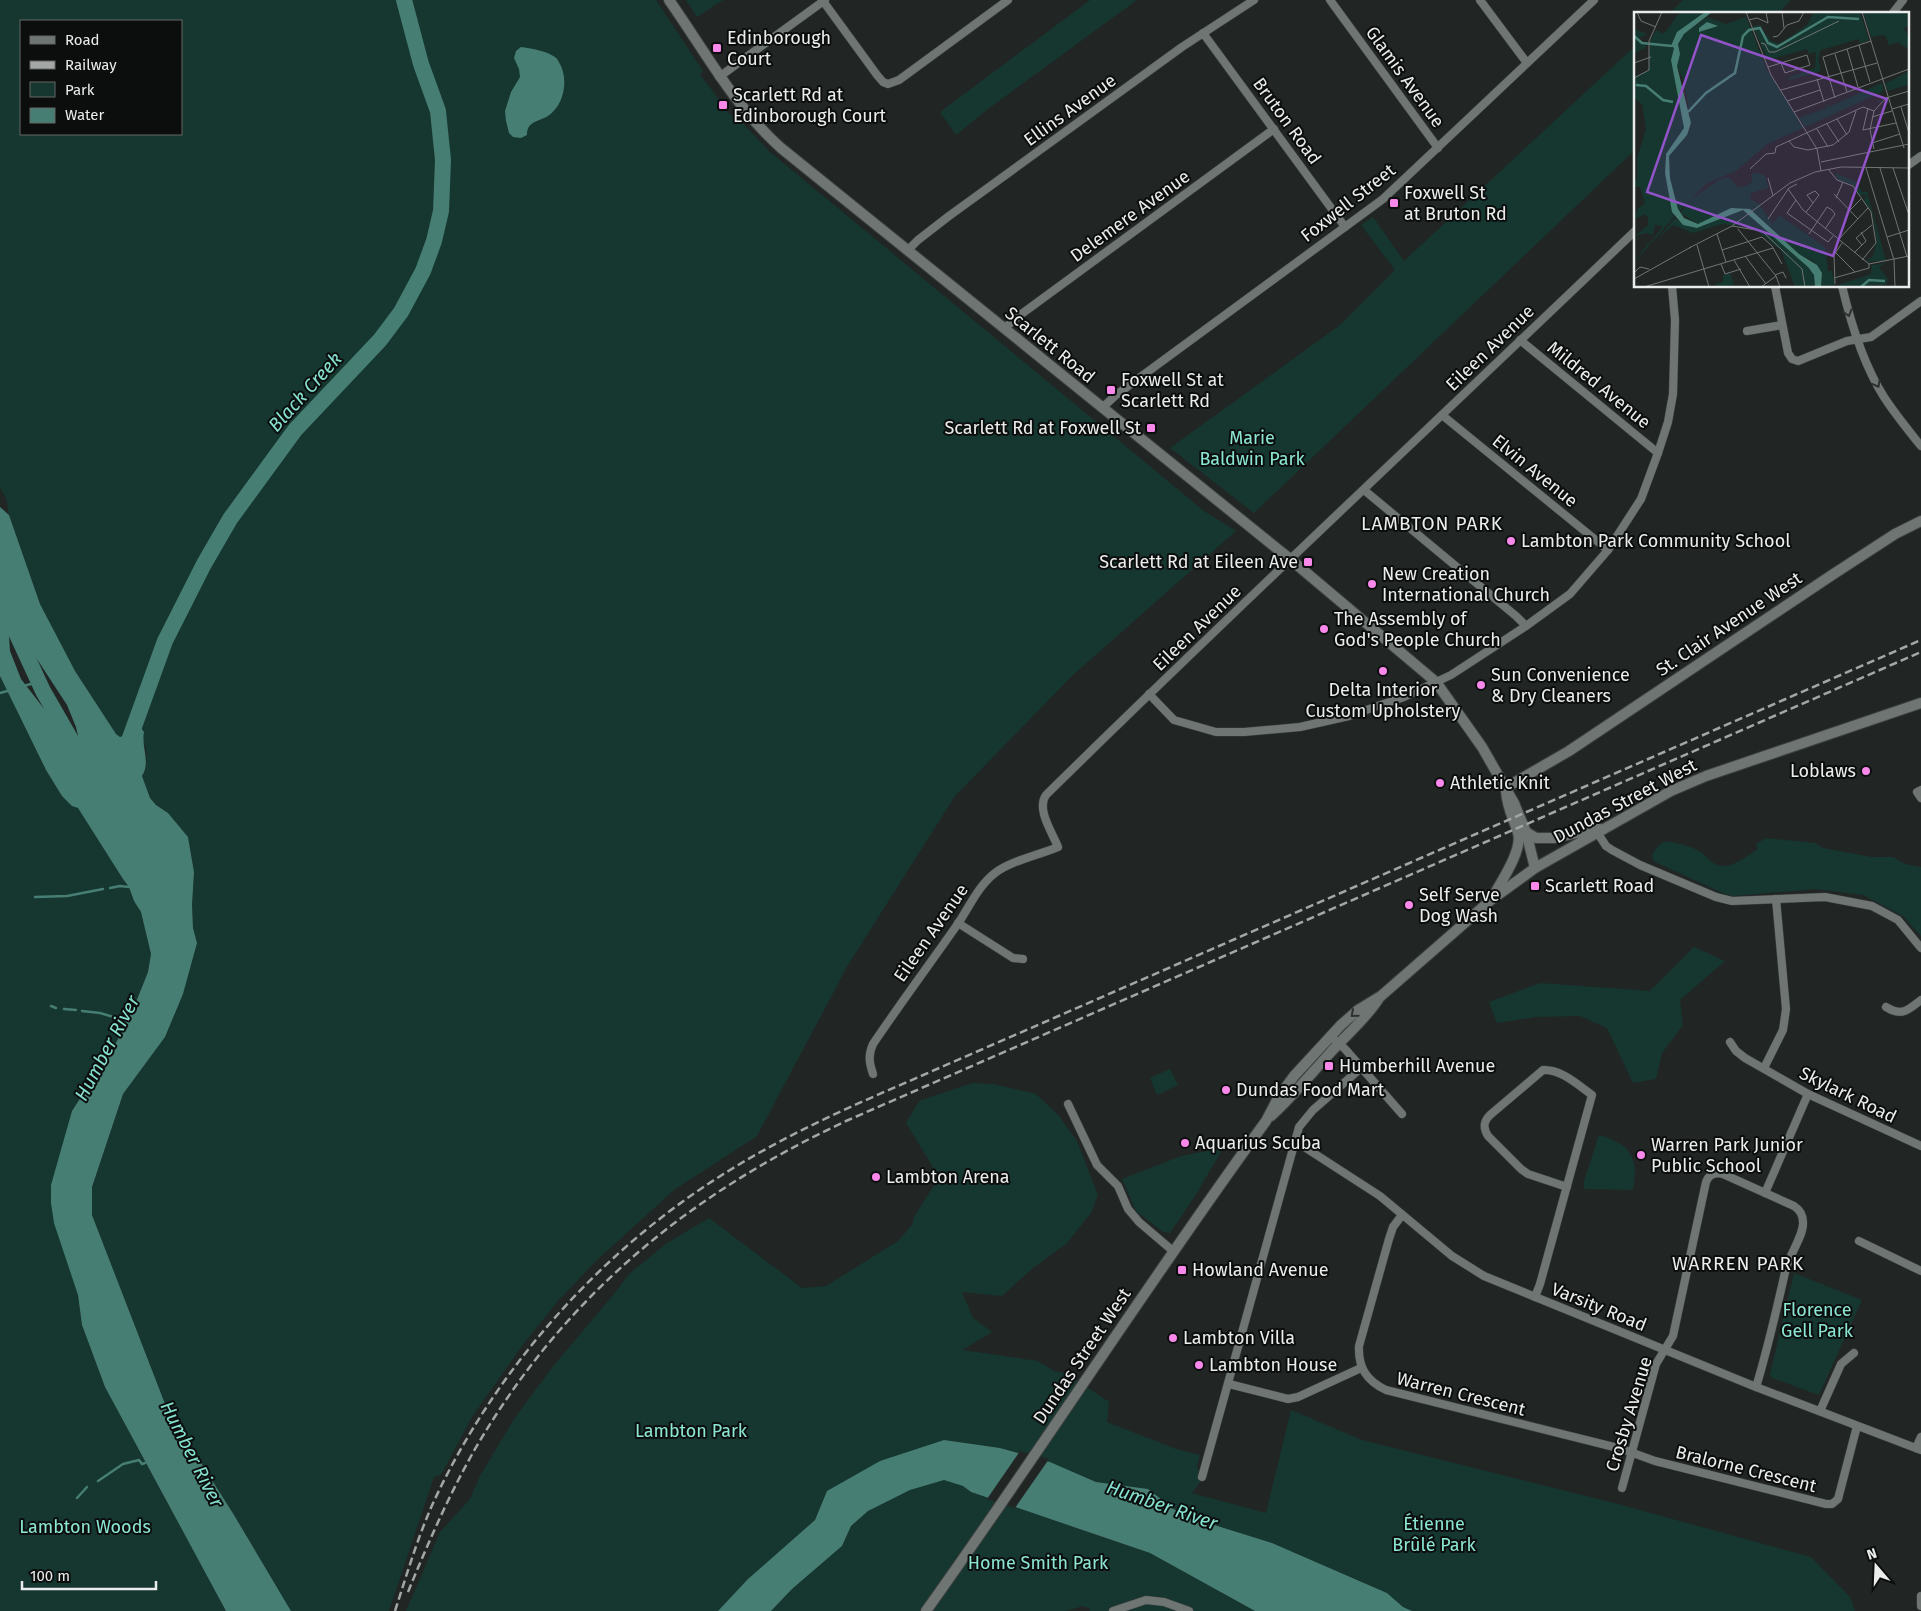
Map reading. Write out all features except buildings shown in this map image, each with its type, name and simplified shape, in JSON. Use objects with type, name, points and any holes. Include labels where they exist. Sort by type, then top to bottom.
[{"type":"main road","name":"Scarlett Road","points":[[669,0],[743,109],[774,141],[1290,559],[1436,682],[1482,747],[1514,803],[1526,832],[1535,868]]},
{"type":"main road","name":"St. Clair Avenue West","points":[[1505,788],[1569,751],[1823,580],[1896,534],[1921,521]]},
{"type":"main road","name":"Dundas Street West","points":[[926,1611],[1173,1251],[1266,1121],[1278,1098],[1294,1076],[1330,1036],[1358,1010],[1381,996],[1491,900],[1535,868],[1671,791],[1706,776],[1921,703]]},
{"type":"main road","name":"Scarlett Road","points":[[1491,900],[1519,845],[1519,834],[1507,806],[1505,788]]},
{"type":"main road","points":[[1526,832],[1536,838],[1554,838],[1611,824]]},
{"type":"main road","name":"Dundas Street West","points":[[1266,1121],[1287,1102],[1338,1044],[1370,1013],[1381,996]]},
{"type":"street","points":[[719,76],[824,0],[877,75],[883,82],[888,84],[900,80],[1008,0]]},
{"type":"street","name":"Ellins Avenue","points":[[907,250],[949,216],[1203,32],[1254,0]]},
{"type":"street","name":"Glamis Avenue","points":[[1330,0],[1438,148]]},
{"type":"street","points":[[1480,0],[1527,64]]},
{"type":"street","name":"Foxwell Street","points":[[1102,408],[1116,395],[1383,198],[1594,0]]},
{"type":"street","points":[[1894,12],[1903,0]]},
{"type":"street","name":"Bruton Road","points":[[1203,32],[1345,227]]},
{"type":"street","name":"Delemere Avenue","points":[[1005,328],[1274,129]]},
{"type":"street","points":[[1908,165],[1921,156]]},
{"type":"street","name":"Eileen Avenue","points":[[873,1074],[869,1061],[869,1052],[873,1044],[902,999],[958,924],[978,890],[993,874],[1004,866],[1058,847],[1042,809],[1042,800],[1149,694],[1634,232]]},
{"type":"street","points":[[1149,694],[1174,720],[1216,732],[1244,732],[1300,726],[1349,716],[1404,697],[1451,675],[1526,626],[1570,594],[1608,550],[1641,500],[1658,453],[1668,422],[1673,394],[1675,320],[1672,288]]},
{"type":"street","points":[[1775,288],[1788,353],[1794,360],[1801,360],[1847,341],[1871,337],[1921,301]]},
{"type":"street","points":[[1842,288],[1848,315],[1873,378],[1883,396],[1921,446]]},
{"type":"street","points":[[1747,331],[1782,325]]},
{"type":"street","name":"Mildred Avenue","points":[[1520,340],[1658,453]]},
{"type":"street","name":"Elvin Avenue","points":[[1442,415],[1608,550]]},
{"type":"street","points":[[1364,490],[1526,626]]},
{"type":"street","points":[[1921,790],[1917,792],[1921,798]]},
{"type":"street","points":[[1597,832],[1606,846],[1612,850],[1640,865],[1716,898],[1732,901],[1825,897],[1872,906],[1898,920],[1921,948]]},
{"type":"street","points":[[1764,1068],[1783,1030],[1786,1009],[1776,899]]},
{"type":"street","points":[[958,924],[1013,958],[1023,959]]},
{"type":"street","points":[[1886,1007],[1894,1012],[1902,1012],[1921,1000]]},
{"type":"street","points":[[1330,1036],[1402,1114]]},
{"type":"street","name":"Skylark Road","points":[[1730,1042],[1741,1055],[1808,1094],[1921,1146]]},
{"type":"street","points":[[1202,1477],[1299,1127],[1308,1115],[1361,1068]]},
{"type":"street","points":[[1535,1297],[1592,1095],[1558,1072],[1551,1069],[1543,1070],[1485,1120],[1485,1131],[1528,1174],[1566,1187]]},
{"type":"street","points":[[1756,1387],[1768,1349],[1786,1267],[1803,1222],[1802,1214],[1796,1207],[1764,1193],[1808,1094]]},
{"type":"street","points":[[1068,1104],[1097,1166],[1118,1186],[1128,1209],[1135,1218],[1153,1236],[1173,1251]]},
{"type":"street","name":"Varsity Road","points":[[1295,1141],[1380,1196],[1452,1256],[1484,1276],[1756,1387],[1918,1449]]},
{"type":"street","name":"Crosby Avenue","points":[[1622,1488],[1656,1364],[1673,1336],[1707,1180],[1712,1174],[1720,1174],[1764,1193]]},
{"type":"street","points":[[1228,1384],[1288,1399],[1298,1397],[1361,1368],[1359,1353],[1362,1333],[1393,1227],[1402,1215]]},
{"type":"street","points":[[1859,1241],[1921,1271]]},
{"type":"street","points":[[1820,1411],[1840,1364],[1854,1354]]},
{"type":"street","name":"Warren Crescent","points":[[1361,1368],[1372,1382],[1386,1390],[1632,1453]]},
{"type":"street","name":"Bralorne Crescent","points":[[1632,1453],[1655,1462],[1832,1504],[1838,1499],[1857,1426]]},
{"type":"street","points":[[1918,1449],[1921,1437]]},
{"type":"street","points":[[1921,1596],[1921,1606]]},
{"type":"street","points":[[1113,1611],[1146,1600],[1164,1602],[1189,1611]]},
{"type":"green space","points":[[0,0],[656,0],[703,71],[700,74],[720,101],[718,103],[732,116],[735,115],[769,151],[1204,511],[1236,531],[1073,675],[955,796],[848,965],[757,1136],[674,1190],[597,1260],[557,1302],[522,1346],[472,1417],[441,1475],[434,1477],[389,1611],[291,1611],[234,1515],[167,1409],[92,1215],[92,1187],[123,1094],[165,1037],[183,994],[197,943],[193,928],[192,905],[194,872],[188,837],[168,813],[156,805],[150,798],[142,776],[145,768],[146,748],[142,740],[125,727],[123,736],[120,737],[116,734],[75,671],[40,604],[9,515],[6,498],[0,488]]},
{"type":"green space","points":[[686,0],[723,0],[697,17]]},
{"type":"green space","points":[[1090,0],[1137,0],[988,109],[956,135],[940,112]]},
{"type":"green space","points":[[1683,0],[1791,0],[1779,12],[1671,12]]},
{"type":"green space","name":"Marie Baldwin Park","points":[[1634,47],[1634,151],[1254,513],[1170,448],[1340,325],[1395,270],[1361,225],[1373,217],[1404,261]]},
{"type":"green space","name":"Lambton Woods","points":[[0,676],[46,770],[62,796],[78,808],[94,831],[129,887],[134,901],[141,912],[151,954],[148,972],[134,1007],[117,1041],[72,1111],[68,1262],[78,1295],[82,1325],[105,1387],[226,1611],[0,1611]]},
{"type":"green space","points":[[1766,838],[1815,843],[1823,848],[1872,857],[1893,857],[1905,864],[1921,867],[1921,936],[1903,916],[1863,895],[1815,889],[1733,896],[1655,862],[1652,857],[1653,852],[1661,844],[1672,842],[1698,850],[1716,865],[1728,866],[1758,849],[1756,844]]},
{"type":"green space","points":[[1694,947],[1725,961],[1680,1000],[1683,1025],[1662,1053],[1656,1079],[1633,1083],[1607,1028],[1580,1016],[1536,1017],[1497,1023],[1489,1002],[1540,983],[1650,991]]},
{"type":"green space","points":[[1170,1069],[1178,1085],[1157,1095],[1150,1078]]},
{"type":"green space","points":[[972,1083],[993,1084],[1036,1094],[1059,1116],[1077,1141],[1098,1195],[1091,1213],[1067,1243],[1033,1268],[1002,1296],[962,1292],[973,1318],[992,1332],[962,1350],[1038,1361],[1054,1371],[1068,1374],[1109,1402],[1107,1422],[1176,1449],[1200,1455],[1197,1466],[1202,1480],[1192,1493],[1266,1513],[1291,1410],[1362,1440],[1618,1504],[1811,1557],[1850,1597],[1855,1611],[1412,1611],[1403,1607],[1387,1593],[1272,1543],[1208,1523],[1175,1510],[1148,1489],[1096,1482],[1050,1462],[1000,1448],[944,1440],[827,1491],[815,1520],[748,1579],[718,1611],[406,1611],[440,1532],[470,1499],[480,1476],[514,1419],[554,1365],[629,1274],[667,1243],[709,1218],[802,1288],[826,1286],[898,1241],[912,1225],[914,1217],[939,1177],[906,1123],[919,1101]]},
{"type":"green space","points":[[1599,1135],[1619,1143],[1630,1154],[1635,1169],[1633,1190],[1585,1189],[1583,1184]]},
{"type":"green space","points":[[1223,1148],[1197,1193],[1170,1233],[1163,1232],[1136,1211],[1122,1179],[1181,1156]]},
{"type":"green space","name":"Florence Gell Park","points":[[1794,1273],[1862,1300],[1819,1395],[1770,1377]]},
{"type":"green space","name":"Home Smith Park","points":[[944,1479],[963,1486],[971,1492],[1150,1553],[1255,1611],[1090,1611],[1089,1608],[1083,1606],[1066,1611],[771,1611],[792,1589],[842,1546],[851,1526],[868,1511],[910,1490]]},
{"type":"water","points":[[521,47],[543,51],[556,58],[563,72],[564,86],[558,106],[548,116],[531,124],[527,130],[527,135],[521,138],[513,137],[509,133],[505,111],[511,92],[520,77],[514,58],[516,51]]},
{"type":"water","points":[[0,507],[9,515],[40,604],[75,671],[116,734],[120,737],[123,736],[128,725],[141,728],[144,732],[146,765],[142,776],[150,798],[156,805],[168,813],[188,837],[194,872],[192,905],[193,928],[197,943],[183,994],[165,1037],[123,1094],[92,1187],[92,1215],[167,1409],[234,1515],[291,1611],[226,1611],[105,1387],[82,1325],[78,1295],[54,1223],[51,1185],[72,1111],[117,1041],[134,1007],[148,972],[151,954],[141,912],[134,901],[129,887],[78,808],[72,806],[62,796],[46,770],[0,676]],"holes":[[[8,622],[16,627],[67,705],[76,727],[81,750],[62,732],[21,679],[10,651]]]},
{"type":"water","points":[[944,1440],[1000,1448],[1050,1462],[1096,1482],[1148,1489],[1175,1510],[1208,1523],[1272,1543],[1387,1593],[1403,1607],[1412,1611],[1255,1611],[1150,1553],[971,1492],[963,1486],[944,1480],[910,1490],[868,1511],[851,1526],[842,1546],[792,1589],[771,1611],[718,1611],[748,1579],[815,1520],[827,1491],[880,1461]]},
{"type":"pier","points":[[1020,1451],[1049,1459],[1015,1508],[987,1499]]},
{"type":"waterway","name":"Black Creek","points":[[127,746],[165,641],[204,564],[230,519],[295,430],[380,340],[401,312],[423,271],[434,241],[441,211],[443,160],[438,111],[421,64],[404,0]]},
{"type":"waterway","name":"Humber River","points":[[0,598],[43,691],[82,759]]},
{"type":"waterway","points":[[23,686],[39,682]]},
{"type":"waterway","points":[[0,693],[11,690]]},
{"type":"waterway","points":[[110,888],[129,887]]},
{"type":"waterway","points":[[35,897],[67,896],[103,889]]},
{"type":"waterway","points":[[51,1006],[56,1008]]},
{"type":"waterway","points":[[64,1009],[76,1010]]},
{"type":"waterway","points":[[82,1011],[100,1013],[127,1021]]},
{"type":"waterway","points":[[98,1481],[123,1464],[139,1460],[142,1464],[145,1463]]},
{"type":"waterway","points":[[77,1498],[87,1487]]},
{"type":"railway","points":[[395,1611],[418,1541],[434,1501],[460,1451],[489,1403],[522,1357],[558,1314],[639,1235],[684,1201],[730,1170],[801,1130],[875,1096],[1921,640]]},
{"type":"railway","points":[[408,1592],[439,1519],[475,1449],[510,1394],[548,1344],[590,1297],[635,1255],[683,1217],[734,1182],[788,1150],[846,1121],[1921,652]]},
{"type":"place","name":"Edinborough Court","points":[[717,48]]},
{"type":"place","name":"Scarlett Rd at Edinborough Court","points":[[723,105]]},
{"type":"place","name":"Foxwell St at Bruton Rd","points":[[1394,203]]},
{"type":"place","name":"Foxwell St at Scarlett Rd","points":[[1111,390]]},
{"type":"place","name":"Scarlett Rd at Foxwell St","points":[[1151,428]]},
{"type":"place","name":"Lambton Park Community School","points":[[1511,541]]},
{"type":"place","name":"Scarlett Rd at Eileen Ave","points":[[1308,562]]},
{"type":"place","name":"New Creation International Church","points":[[1372,584]]},
{"type":"place","name":"The Assembly of God's People Church","points":[[1324,629]]},
{"type":"place","name":"Delta Interior Custom Upholstery","points":[[1383,671]]},
{"type":"place","name":"Sun Convenience & Dry Cleaners","points":[[1481,685]]},
{"type":"place","name":"Loblaws","points":[[1866,771]]},
{"type":"place","name":"Athletic Knit","points":[[1440,783]]},
{"type":"place","name":"Scarlett Road","points":[[1535,886]]},
{"type":"place","name":"Self Serve Dog Wash","points":[[1409,905]]},
{"type":"place","name":"Humberhill Avenue","points":[[1329,1066]]},
{"type":"place","name":"Dundas Food Mart","points":[[1226,1090]]},
{"type":"place","name":"Aquarius Scuba","points":[[1185,1143]]},
{"type":"place","name":"Warren Park Junior Public School","points":[[1641,1155]]},
{"type":"place","name":"Lambton Arena","points":[[876,1177]]},
{"type":"place","name":"Howland Avenue","points":[[1182,1270]]},
{"type":"place","name":"Lambton Villa","points":[[1173,1338]]},
{"type":"place","name":"Lambton House","points":[[1199,1365]]},
{"type":"district","name":"LAMBTON PARK","points":[[1432,523]]},
{"type":"district","name":"WARREN PARK","points":[[1738,1263]]},
{"type":"park label","name":"Lambton Park","points":[[691,1431]]},
{"type":"park label","name":"Étienne Brûlé Park","points":[[1434,1534]]}]
